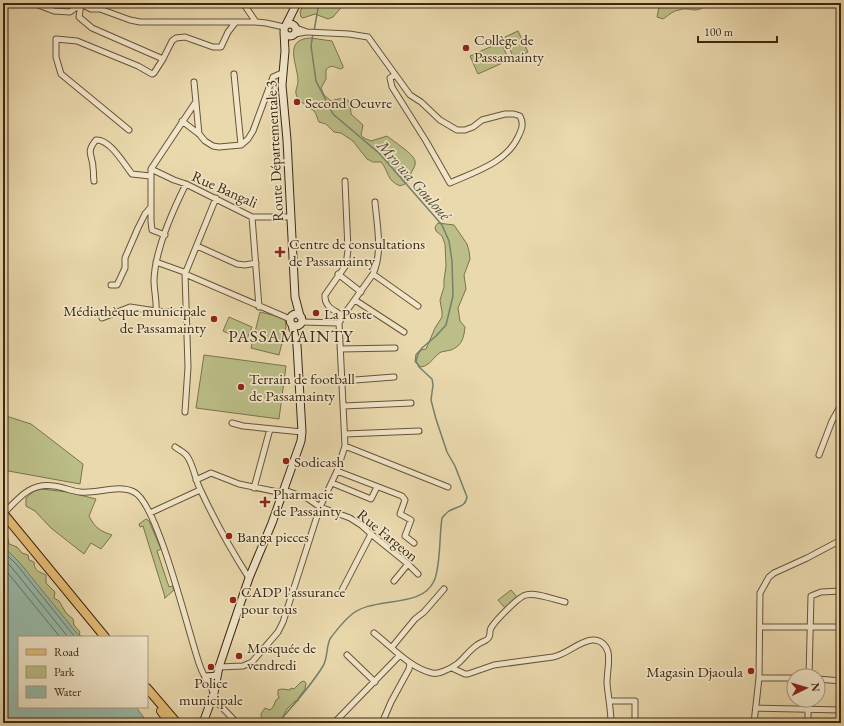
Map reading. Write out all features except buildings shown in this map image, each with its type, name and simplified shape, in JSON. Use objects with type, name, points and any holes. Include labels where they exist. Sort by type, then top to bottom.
[{"type":"main road","name":"Route Départementale 3","points":[[297,5],[285,28],[285,51],[282,73],[295,297],[301,321],[297,345]]},
{"type":"main road","name":"Route Départementale 3","points":[[285,51],[295,31],[297,5]]},
{"type":"main road","points":[[290,24],[295,31],[286,36],[285,28],[290,24]]},
{"type":"main road","name":"Route Départementale 3","points":[[203,723],[249,578],[283,491],[298,449],[302,432],[297,345],[291,320],[295,297]]},
{"type":"main road","points":[[296,314],[301,321],[296,327],[291,320],[296,314]]},
{"type":"main road","points":[[3,514],[104,636]]},
{"type":"main road","points":[[206,677],[217,676]]},
{"type":"main road","points":[[148,689],[177,723]]},
{"type":"main road","points":[[158,700],[162,711],[170,723]]},
{"type":"street","points":[[33,3],[54,10],[70,12],[81,4]]},
{"type":"street","points":[[243,3],[256,22]]},
{"type":"street","points":[[81,4],[91,9],[100,9],[140,22],[266,22],[285,28]]},
{"type":"street","points":[[81,4],[79,17],[92,28],[163,59]]},
{"type":"street","points":[[129,130],[61,74],[56,57],[56,39],[77,41],[138,66],[152,74],[163,59],[172,41],[176,38],[185,37],[213,47],[221,47],[228,32],[235,23]]},
{"type":"street","points":[[295,31],[349,34],[368,37],[410,95],[421,102],[440,120],[457,130],[465,130],[473,127],[482,120],[505,114],[520,116],[523,123],[515,144],[504,156],[450,183],[426,141],[392,88],[390,78],[395,75]]},
{"type":"street","points":[[182,120],[199,134],[205,142],[212,146],[219,147],[241,145],[248,139],[253,131],[273,76],[282,73]]},
{"type":"street","points":[[234,74],[241,145]]},
{"type":"street","points":[[194,82],[199,134]]},
{"type":"street","points":[[165,235],[152,230],[151,169],[182,120],[195,103]]},
{"type":"street","points":[[94,181],[94,167],[90,156],[91,148],[96,140],[101,140],[115,151],[132,174],[150,176]]},
{"type":"street","name":"Rue Bangali","points":[[151,169],[216,198],[222,203],[252,217],[291,217]]},
{"type":"street","points":[[343,316],[329,307],[325,300],[326,295],[338,274],[346,265],[348,250],[345,181]]},
{"type":"street","points":[[156,311],[154,281],[156,262],[174,207],[186,184]]},
{"type":"street","points":[[184,412],[188,367],[185,313],[185,274],[216,198]]},
{"type":"street","points":[[220,667],[235,667],[248,664],[278,632],[283,622],[320,507],[332,483],[345,446],[339,323],[373,274],[378,261],[379,250],[375,202]]},
{"type":"street","points":[[111,285],[117,285],[125,268],[125,258],[138,228],[145,214],[151,207]]},
{"type":"street","points":[[252,217],[259,306]]},
{"type":"street","points":[[197,246],[236,264],[246,265],[256,263]]},
{"type":"street","points":[[156,262],[184,272],[185,274],[291,320]]},
{"type":"street","points":[[338,274],[360,292]]},
{"type":"street","points":[[373,274],[418,306]]},
{"type":"street","points":[[356,300],[404,332]]},
{"type":"street","points":[[102,318],[130,308],[185,313]]},
{"type":"street","points":[[301,321],[307,323],[339,323]]},
{"type":"street","points":[[340,349],[395,348]]},
{"type":"street","points":[[342,381],[394,377]]},
{"type":"street","points":[[343,406],[411,403]]},
{"type":"street","points":[[819,455],[832,421],[841,406]]},
{"type":"street","points":[[232,423],[243,426],[302,432]]},
{"type":"street","points":[[254,488],[270,429]]},
{"type":"street","points":[[345,434],[419,431]]},
{"type":"street","points":[[345,446],[448,487]]},
{"type":"street","points":[[175,447],[187,456],[193,467],[200,490],[220,530],[249,578]]},
{"type":"street","points":[[337,470],[402,496],[405,500],[400,514],[411,520],[404,536],[414,543]]},
{"type":"street","name":"Rue Fargeon","points":[[196,480],[211,473],[254,488],[283,491],[307,498],[320,507],[350,518],[361,524],[418,574]]},
{"type":"street","points":[[332,483],[371,499],[377,487]]},
{"type":"street","points":[[3,514],[26,492],[39,486],[46,485],[79,492],[123,489],[134,492],[141,497],[155,522],[177,588],[200,667],[206,677],[213,695],[237,723]]},
{"type":"street","points":[[150,513],[200,490]]},
{"type":"street","points":[[341,592],[371,534]]},
{"type":"street","points":[[754,723],[759,678],[760,593],[769,577],[774,573],[841,540]]},
{"type":"street","points":[[394,581],[408,564]]},
{"type":"street","points":[[392,647],[415,619],[424,612],[444,589]]},
{"type":"street","points":[[809,668],[812,596],[821,592],[841,591]]},
{"type":"street","points":[[374,633],[410,663],[434,674],[460,664],[475,646],[488,639],[490,629],[498,619],[523,596],[530,594],[565,602]]},
{"type":"street","points":[[760,627],[841,627]]},
{"type":"street","points":[[452,668],[468,674],[494,665],[561,656],[586,641],[596,639],[602,643],[608,652],[607,682],[610,701],[610,723]]},
{"type":"street","points":[[347,655],[375,682]]},
{"type":"street","points":[[334,723],[400,655]]},
{"type":"street","points":[[382,723],[391,702],[409,669],[410,663]]},
{"type":"street","points":[[759,678],[786,678]]},
{"type":"street","points":[[826,680],[841,681]]},
{"type":"street","points":[[610,701],[635,702],[635,723]]},
{"type":"street","points":[[756,708],[841,710]]},
{"type":"street","points":[[808,710],[808,723]]},
{"type":"green space","points":[[304,3],[345,3],[333,17],[328,19],[315,14],[303,18],[301,17],[300,12]]},
{"type":"green space","points":[[660,3],[708,3],[704,7],[697,10],[683,9],[672,12],[663,19],[657,17]]},
{"type":"green space","points":[[518,31],[528,52],[514,59],[505,37]]},
{"type":"green space","points":[[311,38],[332,41],[343,66],[343,68],[340,69],[331,67],[326,70],[326,79],[321,88],[324,95],[331,101],[344,98],[347,99],[350,104],[351,114],[363,125],[361,135],[364,138],[371,141],[387,136],[414,158],[415,164],[409,180],[406,183],[400,186],[395,184],[381,162],[373,162],[367,159],[353,141],[341,133],[334,132],[326,124],[319,122],[314,111],[301,102],[297,97],[296,92],[298,81],[294,61],[294,48],[302,39]]},
{"type":"green space","points":[[501,42],[509,60],[478,74],[470,56]]},
{"type":"green space","points":[[438,223],[454,225],[467,244],[469,251],[470,259],[464,275],[466,289],[458,308],[460,321],[465,327],[463,338],[458,346],[451,350],[441,352],[430,363],[421,367],[415,362],[416,354],[420,350],[426,349],[435,328],[442,317],[440,300],[444,287],[446,266],[445,244],[442,236],[436,231],[435,227]]},
{"type":"green space","points":[[260,312],[285,318],[286,327],[279,355],[251,348]]},
{"type":"green space","points":[[229,317],[252,327],[246,341],[223,331]]},
{"type":"green space","name":"Terrain de football de Passamainty","points":[[204,355],[286,366],[279,419],[196,408]]},
{"type":"green space","points":[[3,415],[31,424],[83,464],[80,484],[3,470]]},
{"type":"green space","points":[[41,489],[68,492],[96,499],[89,516],[98,528],[112,535],[101,549],[91,543],[84,554],[51,528],[35,511],[26,506],[26,498],[34,491]]},
{"type":"green space","points":[[146,519],[149,521],[161,549],[157,551],[169,587],[172,586],[174,590],[165,598],[143,526],[140,527],[139,524]]},
{"type":"green space","points":[[3,532],[7,534],[9,544],[17,547],[22,553],[28,555],[29,560],[34,562],[36,569],[46,575],[46,583],[55,592],[54,598],[59,601],[66,613],[73,619],[74,625],[80,632],[79,635],[82,636],[22,636],[3,620]]},
{"type":"green space","points":[[511,590],[518,598],[505,608],[498,600]]},
{"type":"green space","points":[[304,681],[306,683],[305,689],[298,701],[295,701],[287,709],[282,718],[275,723],[262,723],[261,714],[265,708],[270,710],[273,707],[276,700],[279,698],[278,690],[294,689]]},
{"type":"water","points":[[3,546],[20,563],[79,636],[18,636],[18,708],[137,708],[148,723],[3,723]]},
{"type":"waterway","name":"Mro wa Gouloué","points":[[314,31],[319,3]]},
{"type":"waterway","name":"Mro wa Gouloué","points":[[278,723],[313,681],[325,663],[330,639],[350,616],[359,610],[370,606],[418,596],[428,590],[434,581],[438,567],[442,518],[449,511],[463,505],[467,497],[455,466],[447,452],[436,419],[431,400],[433,385],[432,379],[419,367],[416,361],[422,348],[446,325],[453,296],[452,261],[449,241],[442,225],[380,154],[333,114],[316,81],[311,46],[313,34]]},
{"type":"place","name":"Collège de Passamainty","points":[[466,48]]},
{"type":"place","name":"Second Oeuvre","points":[[297,102]]},
{"type":"place","name":"Centre de consultations de Passamainty","points":[[280,252]]},
{"type":"place","name":"La Poste","points":[[316,313]]},
{"type":"place","name":"Médiathèque municipale de Passamainty","points":[[214,319]]},
{"type":"place","name":"Terrain de football de Passamainty","points":[[241,387]]},
{"type":"place","name":"Sodicash","points":[[286,461]]},
{"type":"place","name":"Pharmacie de Passainty","points":[[265,502]]},
{"type":"place","name":"Banga pieces","points":[[229,536]]},
{"type":"place","name":"CADP l'assurance pour tous","points":[[233,600]]},
{"type":"place","name":"Mosquée de vendredi","points":[[239,656]]},
{"type":"place","name":"Police municipale","points":[[211,667]]},
{"type":"place","name":"Magasin Djaoula","points":[[751,671]]},
{"type":"district","name":"PASSAMAINTY","points":[[291,336]]}]
